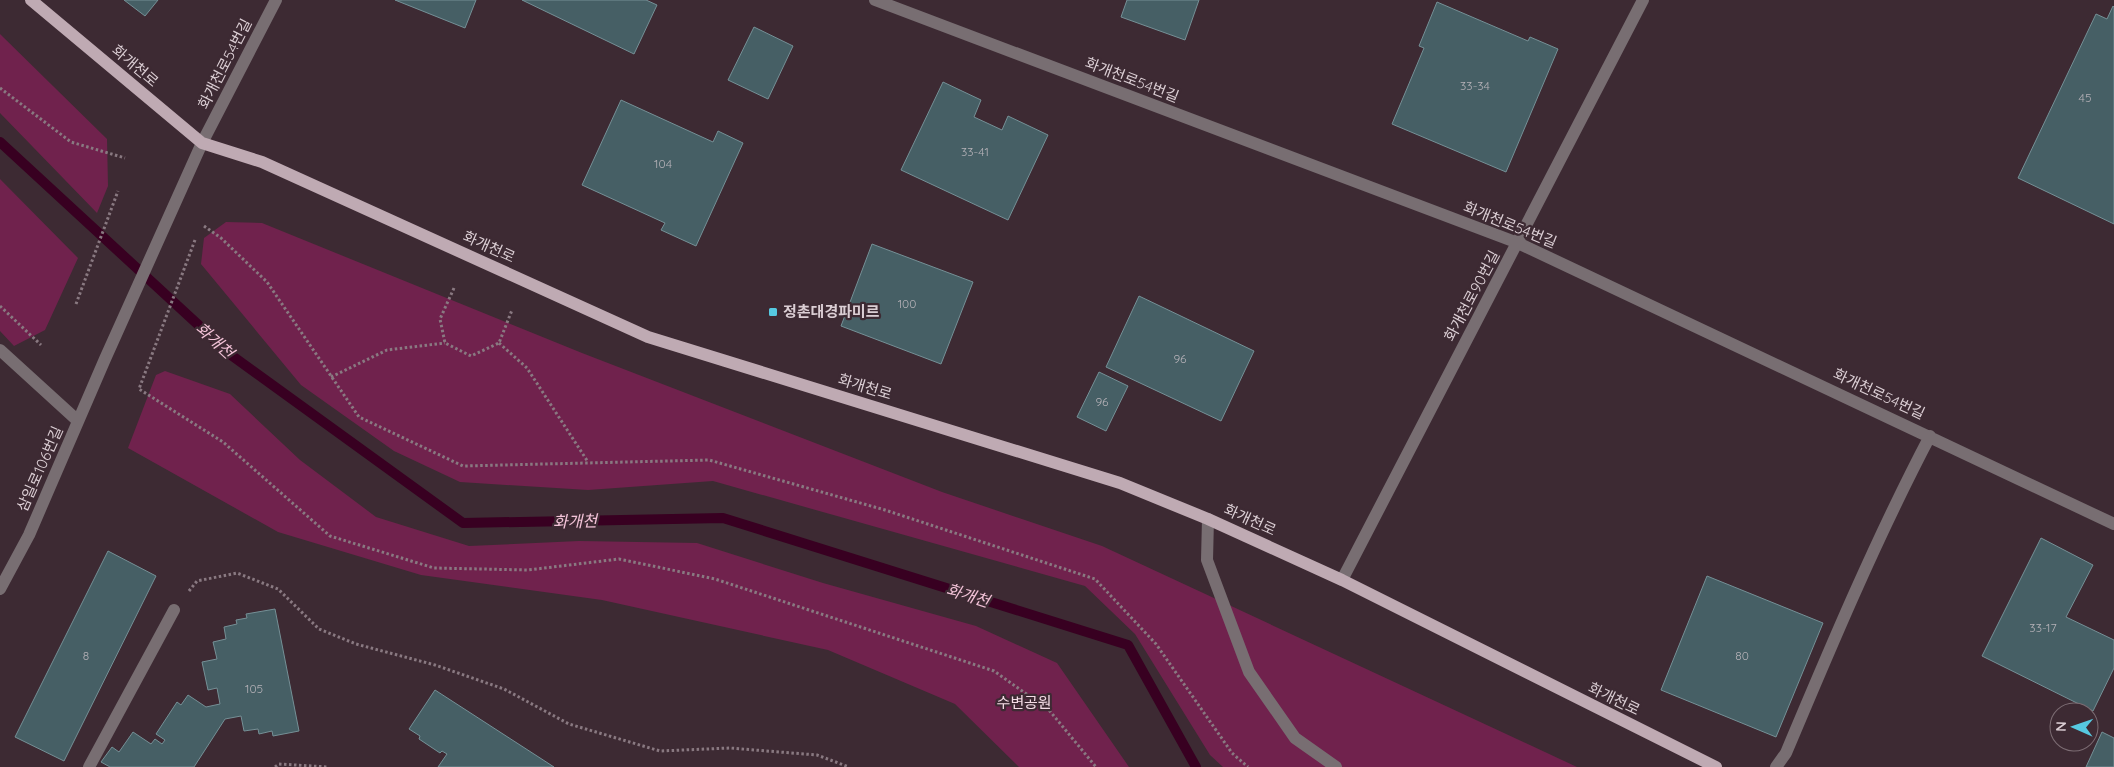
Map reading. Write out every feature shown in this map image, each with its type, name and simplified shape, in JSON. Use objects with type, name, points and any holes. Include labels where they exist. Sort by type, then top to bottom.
[{"type":"main road","name":"화개천로","points":[[31,0],[202,144],[262,162],[648,336],[1120,483],[1208,519],[1342,580],[1716,767]]},
{"type":"street","name":"화개천로54번길","points":[[202,144],[276,0]]},
{"type":"street","name":"화개천로54번길","points":[[875,0],[1518,243],[2114,524]]},
{"type":"street","name":"화개천로90번길","points":[[1342,580],[1518,243],[1642,0]]},
{"type":"street","name":"삼일로106번길","points":[[0,589],[29,535],[104,359],[202,144]]},
{"type":"street","points":[[0,350],[78,421]]},
{"type":"street","points":[[1776,767],[1786,752],[1900,492],[1930,436]]},
{"type":"street","points":[[1208,519],[1207,560],[1250,672],[1294,738],[1336,767]]},
{"type":"street","points":[[89,767],[174,610]]},
{"type":"path","points":[[0,88],[70,142],[125,158]]},
{"type":"path","points":[[76,304],[118,191]]},
{"type":"path","points":[[204,226],[221,238],[267,282],[358,417],[464,466],[709,460],[884,510],[1095,579],[1156,644],[1232,753],[1248,767]]},
{"type":"path","points":[[195,240],[139,389],[222,442],[330,536],[434,568],[528,570],[619,559],[715,579],[994,671],[1049,710],[1096,767]]},
{"type":"path","points":[[445,343],[440,318],[454,288]]},
{"type":"path","points":[[0,306],[41,345]]},
{"type":"path","points":[[332,377],[387,350],[445,343],[471,356],[499,343],[512,310]]},
{"type":"path","points":[[499,343],[527,368],[588,463]]},
{"type":"path","points":[[174,610],[197,581],[237,573],[278,589],[319,629],[356,644],[435,665],[504,689],[569,724],[660,751],[730,748],[817,755],[849,767]]},
{"type":"path","points":[[275,767],[279,764],[328,767]]},
{"type":"green space","points":[[0,34],[107,139],[108,186],[97,213],[0,113]]},
{"type":"green space","points":[[0,179],[78,258],[45,330],[14,346],[0,331]]},
{"type":"green space","points":[[226,222],[262,223],[582,353],[942,492],[1102,546],[1577,767],[1223,767],[1210,755],[1135,634],[1085,586],[713,481],[588,490],[460,482],[394,451],[301,385],[201,264],[204,238]]},
{"type":"green space","name":"수변공원","points":[[165,371],[230,394],[300,460],[376,517],[469,546],[579,541],[697,543],[823,583],[976,626],[1057,663],[1129,767],[1019,767],[955,704],[828,650],[602,600],[421,575],[278,532],[128,448],[156,375]]},
{"type":"building","points":[[124,0],[158,0],[145,16]]},
{"type":"building","points":[[395,0],[476,0],[465,28]]},
{"type":"building","points":[[522,0],[646,0],[657,5],[634,54]]},
{"type":"building","points":[[1127,0],[1199,0],[1185,40],[1121,17]]},
{"type":"building","points":[[1437,2],[1528,41],[1530,37],[1558,49],[1506,172],[1392,124],[1424,48],[1419,46]]},
{"type":"building","points":[[2113,6],[2114,224],[2018,178],[2096,14],[2107,19]]},
{"type":"building","points":[[754,27],[793,46],[768,99],[728,80]]},
{"type":"building","points":[[943,82],[981,100],[974,117],[1002,130],[1008,116],[1048,135],[1008,220],[901,170]]},
{"type":"building","points":[[621,100],[713,142],[718,131],[743,143],[696,246],[661,230],[665,223],[582,185]]},
{"type":"building","points":[[872,244],[973,282],[941,364],[841,326]]},
{"type":"building","points":[[1139,296],[1254,351],[1221,421],[1106,367]]},
{"type":"building","points":[[1099,372],[1128,386],[1106,431],[1077,417]]},
{"type":"building","points":[[2041,538],[2093,565],[2066,617],[2114,640],[2114,668],[2097,702],[2075,702],[1982,656]]},
{"type":"building","points":[[108,551],[156,576],[64,761],[15,737]]},
{"type":"building","points":[[1707,576],[1823,623],[1776,737],[1661,690]]},
{"type":"building","points":[[275,609],[299,731],[273,736],[272,731],[259,734],[258,729],[244,731],[241,716],[225,719],[194,767],[110,767],[101,762],[112,747],[119,752],[133,732],[151,744],[155,739],[162,744],[165,740],[156,734],[177,702],[181,705],[188,695],[206,707],[220,704],[217,688],[208,690],[202,662],[217,659],[213,642],[226,639],[224,627],[237,624],[236,620],[247,618],[246,614]]},
{"type":"building","points":[[435,690],[554,767],[438,767],[447,754],[442,751],[440,753],[419,739],[420,736],[409,729]]},
{"type":"building","points":[[2102,732],[2114,738],[2114,767],[2086,767],[2093,752],[2099,752],[2099,739]]},
{"type":"waterway","name":"화개천","points":[[0,142],[231,355],[463,523],[723,518],[1128,645],[1196,767]]},
{"type":"place","name":"정촌대경파미르","points":[[773,312]]}]
